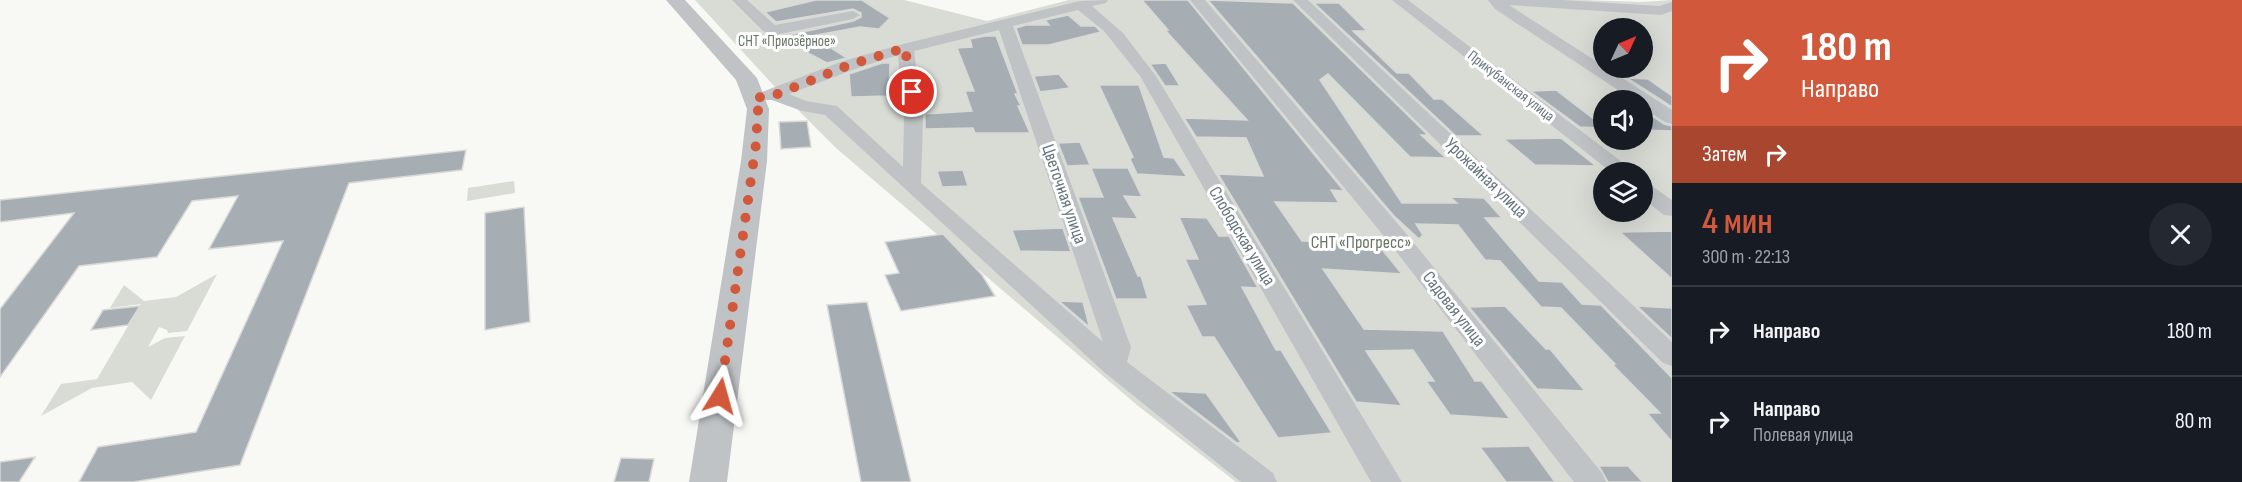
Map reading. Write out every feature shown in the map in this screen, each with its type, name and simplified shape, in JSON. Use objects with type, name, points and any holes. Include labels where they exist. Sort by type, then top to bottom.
[{"type":"street","points":[[675,0],[765,96],[802,106],[831,110],[911,186],[1113,365],[1262,482]]},
{"type":"street","points":[[740,0],[768,28],[776,30],[853,15]]},
{"type":"street","points":[[708,482],[754,161],[758,110],[765,96],[849,65],[905,48],[1101,0]]},
{"type":"street","name":"Садовая улица","points":[[1197,0],[1396,236],[1592,482]]},
{"type":"street","name":"Урожайная улица","points":[[1300,0],[1672,357]]},
{"type":"street","name":"Прикубанская улица","points":[[1399,0],[1610,162]]},
{"type":"street","points":[[1496,0],[1668,11]]},
{"type":"street","points":[[1496,0],[1500,6],[1672,118]]},
{"type":"street","name":"Слободская улица","points":[[1080,5],[1099,17],[1124,42],[1148,76],[1387,482]]},
{"type":"street","name":"Цветочная улица","points":[[1004,22],[1118,347],[1113,365]]},
{"type":"street","points":[[905,48],[912,92],[915,159],[911,186]]},
{"type":"street","points":[[1653,196],[1672,210]]},
{"type":"green space","name":"СНТ «Прогресс»","points":[[695,0],[904,0],[987,21],[1069,0],[1642,2],[1672,0],[1672,482],[1236,482],[1137,405],[836,148],[776,88]]},
{"type":"green space","points":[[514,181],[515,193],[467,201],[468,188]]},
{"type":"green space","points":[[217,274],[187,331],[168,333],[167,330],[159,327],[148,347],[165,338],[185,336],[151,400],[132,382],[92,388],[41,416],[61,384],[97,379],[141,304],[110,308],[124,285],[144,301],[176,297]]},
{"type":"building","points":[[816,0],[862,0],[890,18],[879,29],[860,27],[812,36],[847,58],[827,63],[806,52],[790,39],[792,38],[789,35],[853,21],[861,17],[861,13],[853,9],[776,22],[765,12]]},
{"type":"building","points":[[1142,0],[1188,0],[1344,191],[1331,190],[1339,203],[1275,202],[1302,241],[1376,242],[1402,274],[1323,269],[1364,329],[1443,331],[1475,381],[1482,381],[1510,419],[1450,415],[1426,381],[1434,381],[1413,350],[1366,351],[1402,406],[1356,402],[1218,174],[1263,176],[1246,138],[1196,137],[1184,118],[1247,120],[1165,30],[1168,30]]},
{"type":"building","points":[[1208,0],[1293,3],[1428,135],[1421,135],[1446,158],[1410,157],[1328,74],[1320,80],[1402,203],[1457,203],[1450,197],[1484,198],[1502,218],[1485,218],[1539,281],[1562,282],[1582,304],[1601,305],[1672,378],[1672,442],[1647,413],[1660,413],[1561,308],[1541,307],[1500,261],[1485,260],[1458,225],[1416,224],[1423,235],[1419,239],[1394,216]]},
{"type":"building","points":[[1314,3],[1339,3],[1367,31],[1353,31],[1397,73],[1409,73],[1434,99],[1442,99],[1484,136],[1456,136]]},
{"type":"building","points":[[1068,15],[1081,26],[1095,26],[1101,32],[1049,45],[1022,45],[1016,28],[1026,25],[1049,25],[1045,20]]},
{"type":"building","points":[[996,36],[1018,94],[1015,94],[1021,106],[1018,106],[1030,133],[975,133],[973,128],[925,129],[925,114],[972,111],[965,91],[974,91],[957,48],[972,47],[970,39]]},
{"type":"building","points":[[882,63],[890,63],[889,96],[851,97],[849,74]]},
{"type":"building","points":[[1166,63],[1180,86],[1165,86],[1150,64]]},
{"type":"building","points":[[1059,74],[1070,88],[1040,92],[1034,76]]},
{"type":"building","points":[[1627,78],[1648,79],[1672,96],[1672,107],[1653,95],[1653,90],[1646,90]]},
{"type":"building","points":[[1099,85],[1139,85],[1164,157],[1174,158],[1187,177],[1137,174],[1130,159],[1133,157]]},
{"type":"building","points":[[1556,90],[1593,119],[1593,128],[1580,127],[1531,91]]},
{"type":"building","points":[[1653,117],[1672,126],[1672,131],[1653,130]]},
{"type":"building","points":[[807,121],[811,147],[781,149],[779,122]]},
{"type":"building","points":[[1561,138],[1593,166],[1535,165],[1504,139]]},
{"type":"building","points":[[1080,142],[1090,165],[1067,166],[1058,143]]},
{"type":"building","points":[[466,150],[462,170],[349,183],[240,465],[133,482],[79,482],[98,447],[196,432],[283,241],[209,249],[238,196],[192,201],[157,257],[79,266],[0,377],[0,309],[74,213],[0,222],[0,200]]},
{"type":"building","points":[[1091,168],[1128,168],[1142,197],[1124,196],[1138,219],[1113,218],[1138,276],[1141,276],[1148,299],[1116,299],[1078,197],[1103,197]]},
{"type":"building","points":[[963,170],[968,186],[942,187],[937,171]]},
{"type":"building","points":[[524,207],[530,322],[485,330],[485,213]]},
{"type":"building","points":[[1179,217],[1207,218],[1219,236],[1229,236],[1258,288],[1242,287],[1276,350],[1281,350],[1332,433],[1278,438],[1214,337],[1202,337],[1186,305],[1206,304],[1185,259],[1198,259]]},
{"type":"building","points":[[1063,228],[1071,252],[1020,251],[1012,230]]},
{"type":"building","points":[[1672,231],[1672,279],[1620,232]]},
{"type":"building","points":[[943,234],[982,275],[995,296],[901,311],[885,275],[899,273],[885,242]]},
{"type":"building","points":[[1059,301],[1083,302],[1089,325],[1087,325]]},
{"type":"building","points":[[867,302],[911,482],[861,482],[827,305]]},
{"type":"building","points":[[140,306],[128,325],[91,330],[103,310]]},
{"type":"building","points":[[1505,306],[1546,349],[1550,349],[1585,391],[1537,389],[1469,307]]},
{"type":"building","points":[[1637,306],[1672,308],[1672,339]]},
{"type":"building","points":[[1169,391],[1206,393],[1241,442],[1237,443]]},
{"type":"building","points":[[1529,446],[1555,482],[1506,482],[1480,447]]},
{"type":"building","points":[[35,457],[19,482],[0,482],[0,462]]},
{"type":"building","points":[[621,458],[654,459],[649,482],[614,482]]},
{"type":"building","points":[[1599,466],[1628,466],[1643,482],[1608,482]]},
{"type":"route","points":[[720,396],[758,127],[755,98],[775,95],[849,65],[905,48],[912,92]]},
{"type":"park label","name":"СНТ «Приозёрное»","points":[[787,41]]}]
